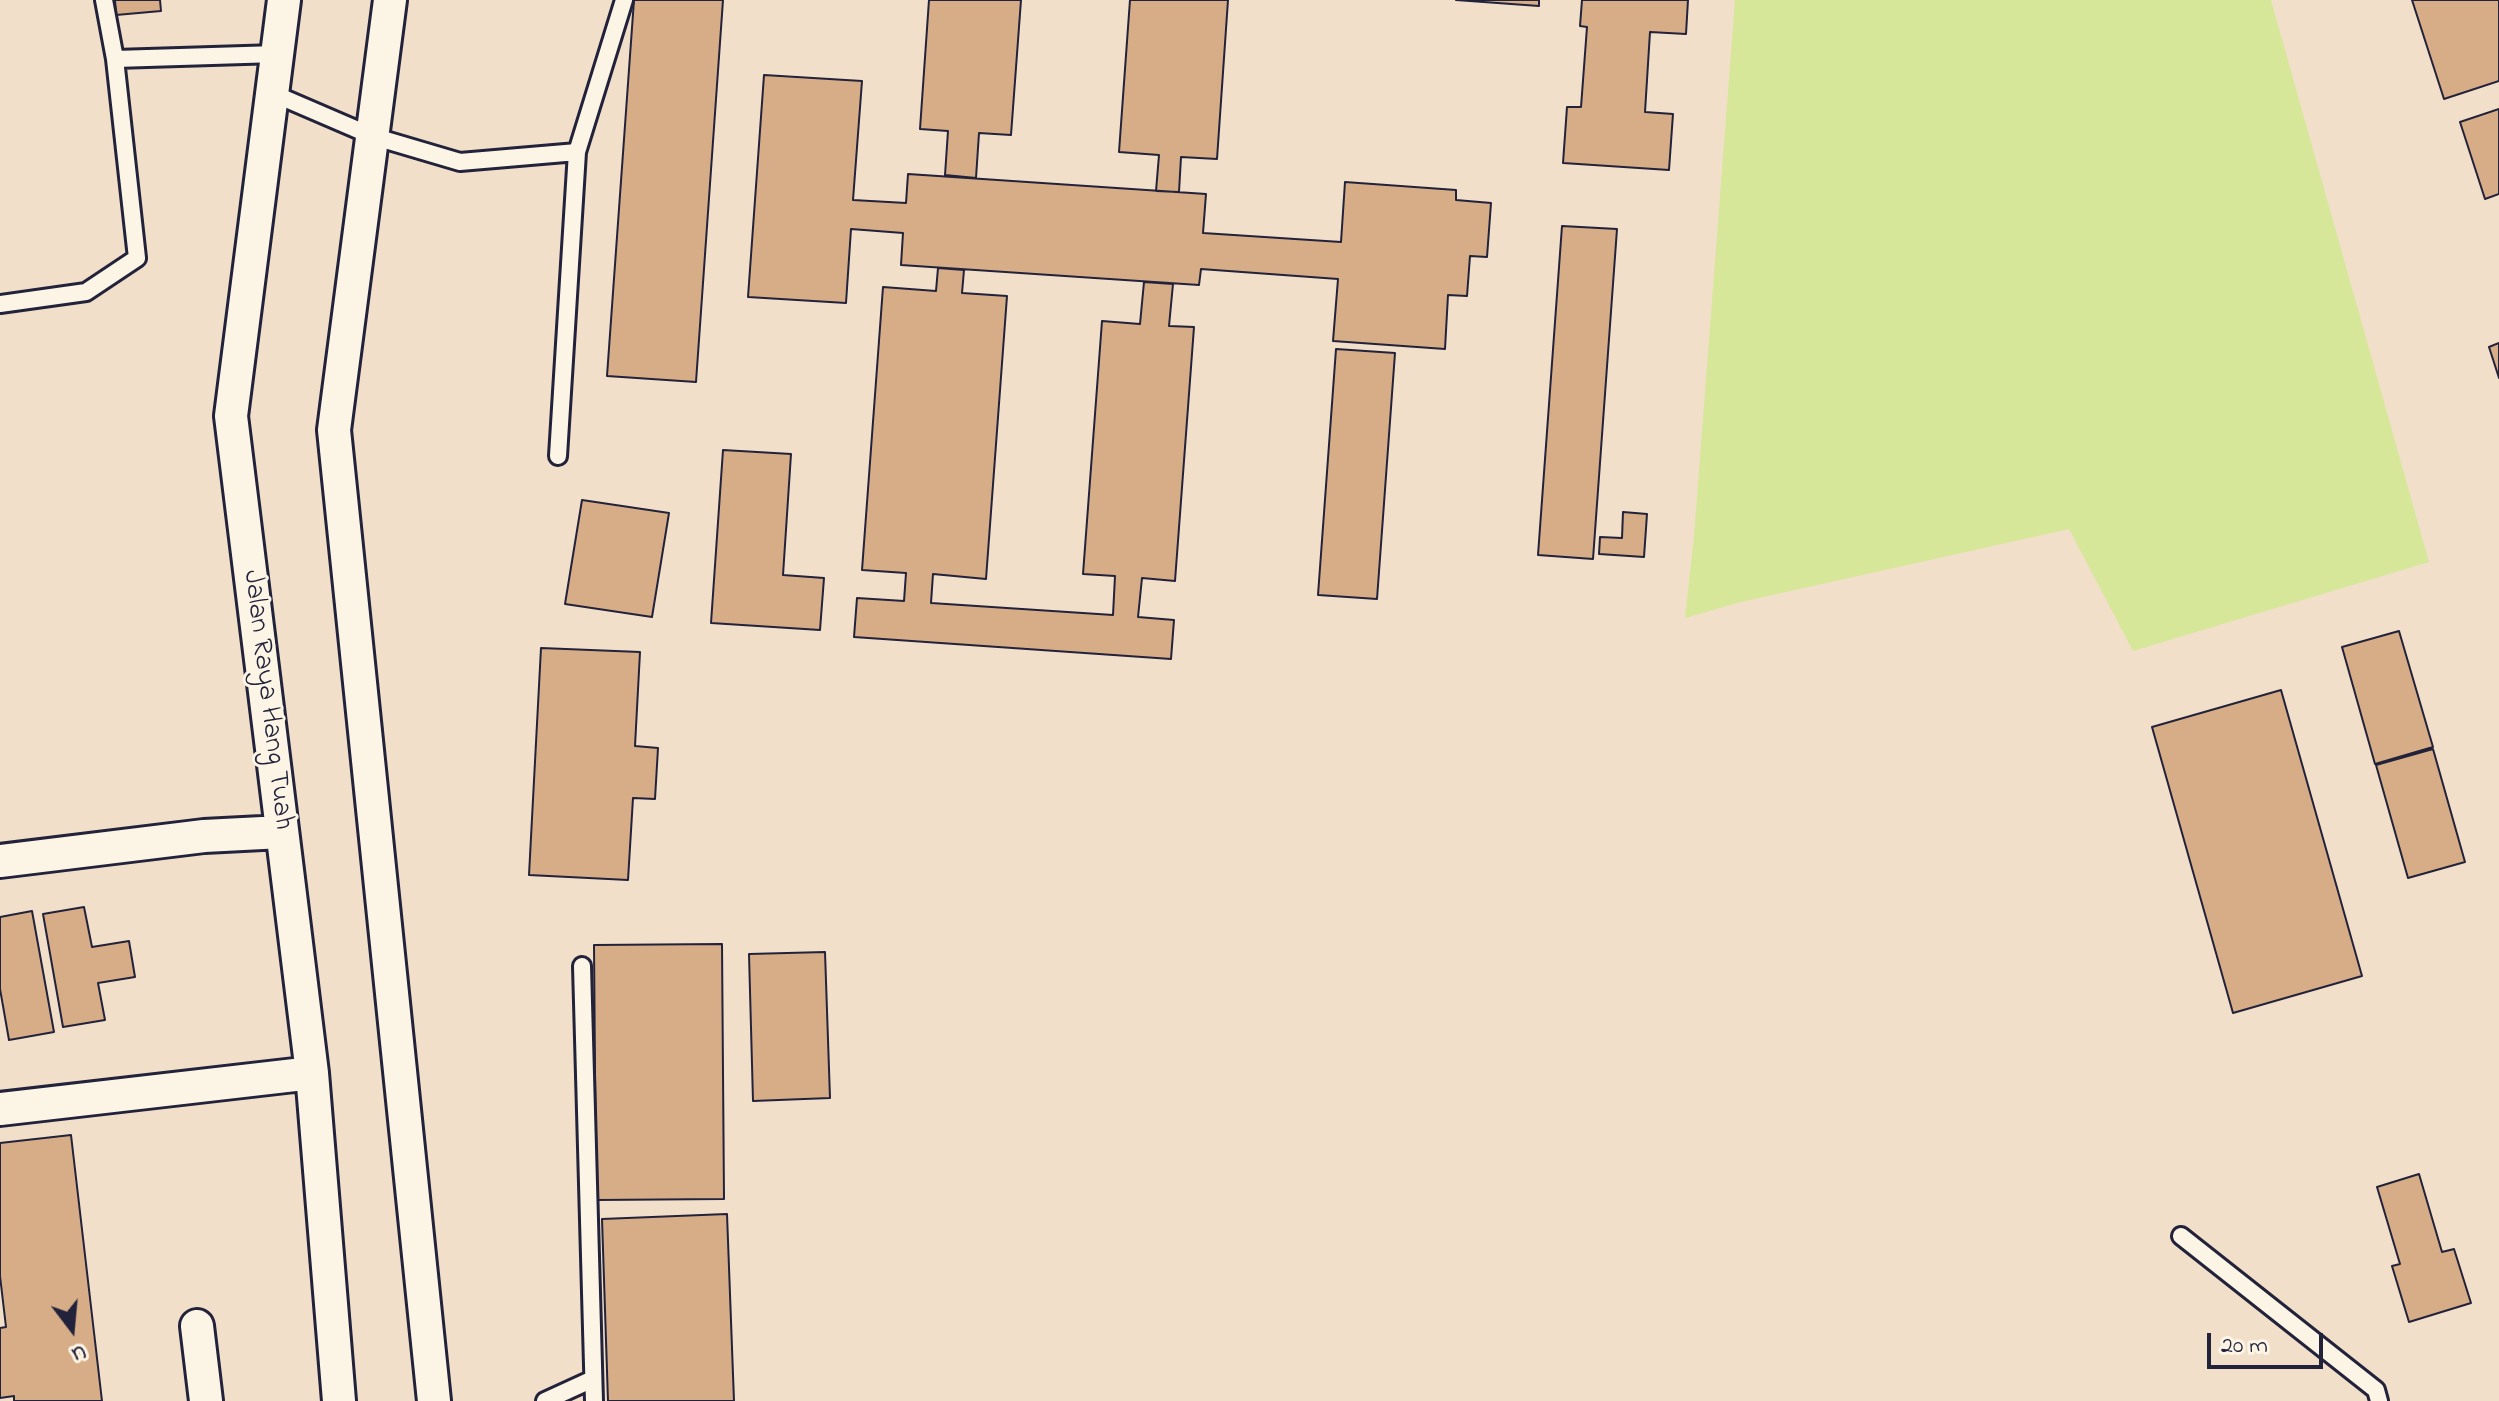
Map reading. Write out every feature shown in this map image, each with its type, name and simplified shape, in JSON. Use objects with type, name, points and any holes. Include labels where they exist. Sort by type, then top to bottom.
[{"type":"street","name":"Jalan Raya Hang Tuah","points":[[284,0],[231,416],[312,1073],[339,1401]]},
{"type":"street","points":[[390,0],[334,430],[434,1401]]},
{"type":"street","points":[[0,861],[204,836],[282,832]]},
{"type":"street","points":[[0,1109],[312,1073]]},
{"type":"street","points":[[197,1326],[206,1401]]},
{"type":"lane","points":[[0,304],[86,292],[137,258],[115,59],[104,0]]},
{"type":"lane","points":[[558,456],[577,152],[624,0]]},
{"type":"lane","points":[[115,59],[277,54]]},
{"type":"lane","points":[[272,93],[372,136],[460,162],[577,152]]},
{"type":"lane","points":[[582,966],[594,1401]]},
{"type":"lane","points":[[2181,1236],[2376,1390],[2379,1401]]},
{"type":"lane","points":[[545,1401],[593,1379]]},
{"type":"green space","points":[[1735,0],[2271,0],[2429,562],[2133,651],[2069,529],[1741,602],[1685,618]]},
{"type":"building","points":[[115,0],[160,0],[161,11],[116,15]]},
{"type":"building","points":[[634,0],[723,0],[696,382],[607,376]]},
{"type":"building","points":[[929,0],[1021,0],[1011,135],[979,133],[976,178],[945,175],[948,131],[920,129]]},
{"type":"building","points":[[1130,0],[1228,0],[1217,159],[1181,157],[1179,192],[1156,191],[1159,155],[1119,152]]},
{"type":"building","points":[[1456,0],[1539,0],[1539,6]]},
{"type":"building","points":[[1582,0],[1688,0],[1686,34],[1650,32],[1645,112],[1673,114],[1669,170],[1563,163],[1567,107],[1581,107],[1587,27],[1580,26]]},
{"type":"building","points":[[2412,0],[2499,0],[2499,81],[2444,99]]},
{"type":"building","points":[[764,75],[862,81],[853,200],[906,203],[908,174],[1206,194],[1203,233],[1341,242],[1345,182],[1456,190],[1456,200],[1491,203],[1487,257],[1470,256],[1467,296],[1448,295],[1445,349],[1333,341],[1338,279],[1201,269],[1199,285],[901,265],[903,233],[851,229],[846,303],[748,297]]},
{"type":"building","points":[[2499,109],[2499,194],[2485,199],[2460,122]]},
{"type":"building","points":[[1562,226],[1617,229],[1593,559],[1538,555]]},
{"type":"building","points":[[938,268],[964,270],[962,293],[1007,296],[986,579],[933,574],[931,603],[1113,615],[1115,576],[1083,574],[1102,321],[1140,324],[1144,282],[1173,284],[1169,326],[1194,327],[1175,581],[1142,578],[1138,617],[1174,620],[1171,659],[854,637],[857,598],[904,601],[906,573],[862,570],[883,287],[936,291]]},
{"type":"building","points":[[2499,343],[2499,378],[2489,347]]},
{"type":"building","points":[[1336,349],[1395,353],[1377,599],[1318,595]]},
{"type":"building","points":[[723,450],[791,454],[783,575],[824,578],[820,630],[711,623]]},
{"type":"building","points":[[582,500],[669,513],[652,617],[565,604]]},
{"type":"building","points":[[1623,512],[1647,514],[1644,557],[1599,554],[1600,537],[1622,538]]},
{"type":"building","points":[[2399,631],[2433,747],[2375,764],[2342,647]]},
{"type":"building","points":[[541,648],[640,652],[635,746],[658,748],[655,799],[633,798],[628,880],[529,875]]},
{"type":"building","points":[[2281,690],[2362,976],[2233,1013],[2152,727]]},
{"type":"building","points":[[2433,749],[2465,862],[2408,878],[2376,765]]},
{"type":"building","points":[[84,907],[92,947],[129,941],[135,977],[98,983],[105,1020],[63,1027],[43,914]]},
{"type":"building","points":[[32,911],[54,1032],[9,1040],[0,989],[0,917]]},
{"type":"building","points":[[722,944],[724,1199],[596,1200],[594,945]]},
{"type":"building","points":[[825,952],[830,1098],[753,1101],[749,954]]},
{"type":"building","points":[[71,1135],[102,1401],[14,1401],[14,1396],[0,1398],[0,1328],[6,1327],[0,1276],[0,1143]]},
{"type":"building","points":[[2419,1174],[2442,1252],[2454,1249],[2471,1303],[2409,1322],[2392,1266],[2400,1264],[2377,1187]]},
{"type":"building","points":[[727,1214],[734,1401],[608,1401],[602,1219]]}]
